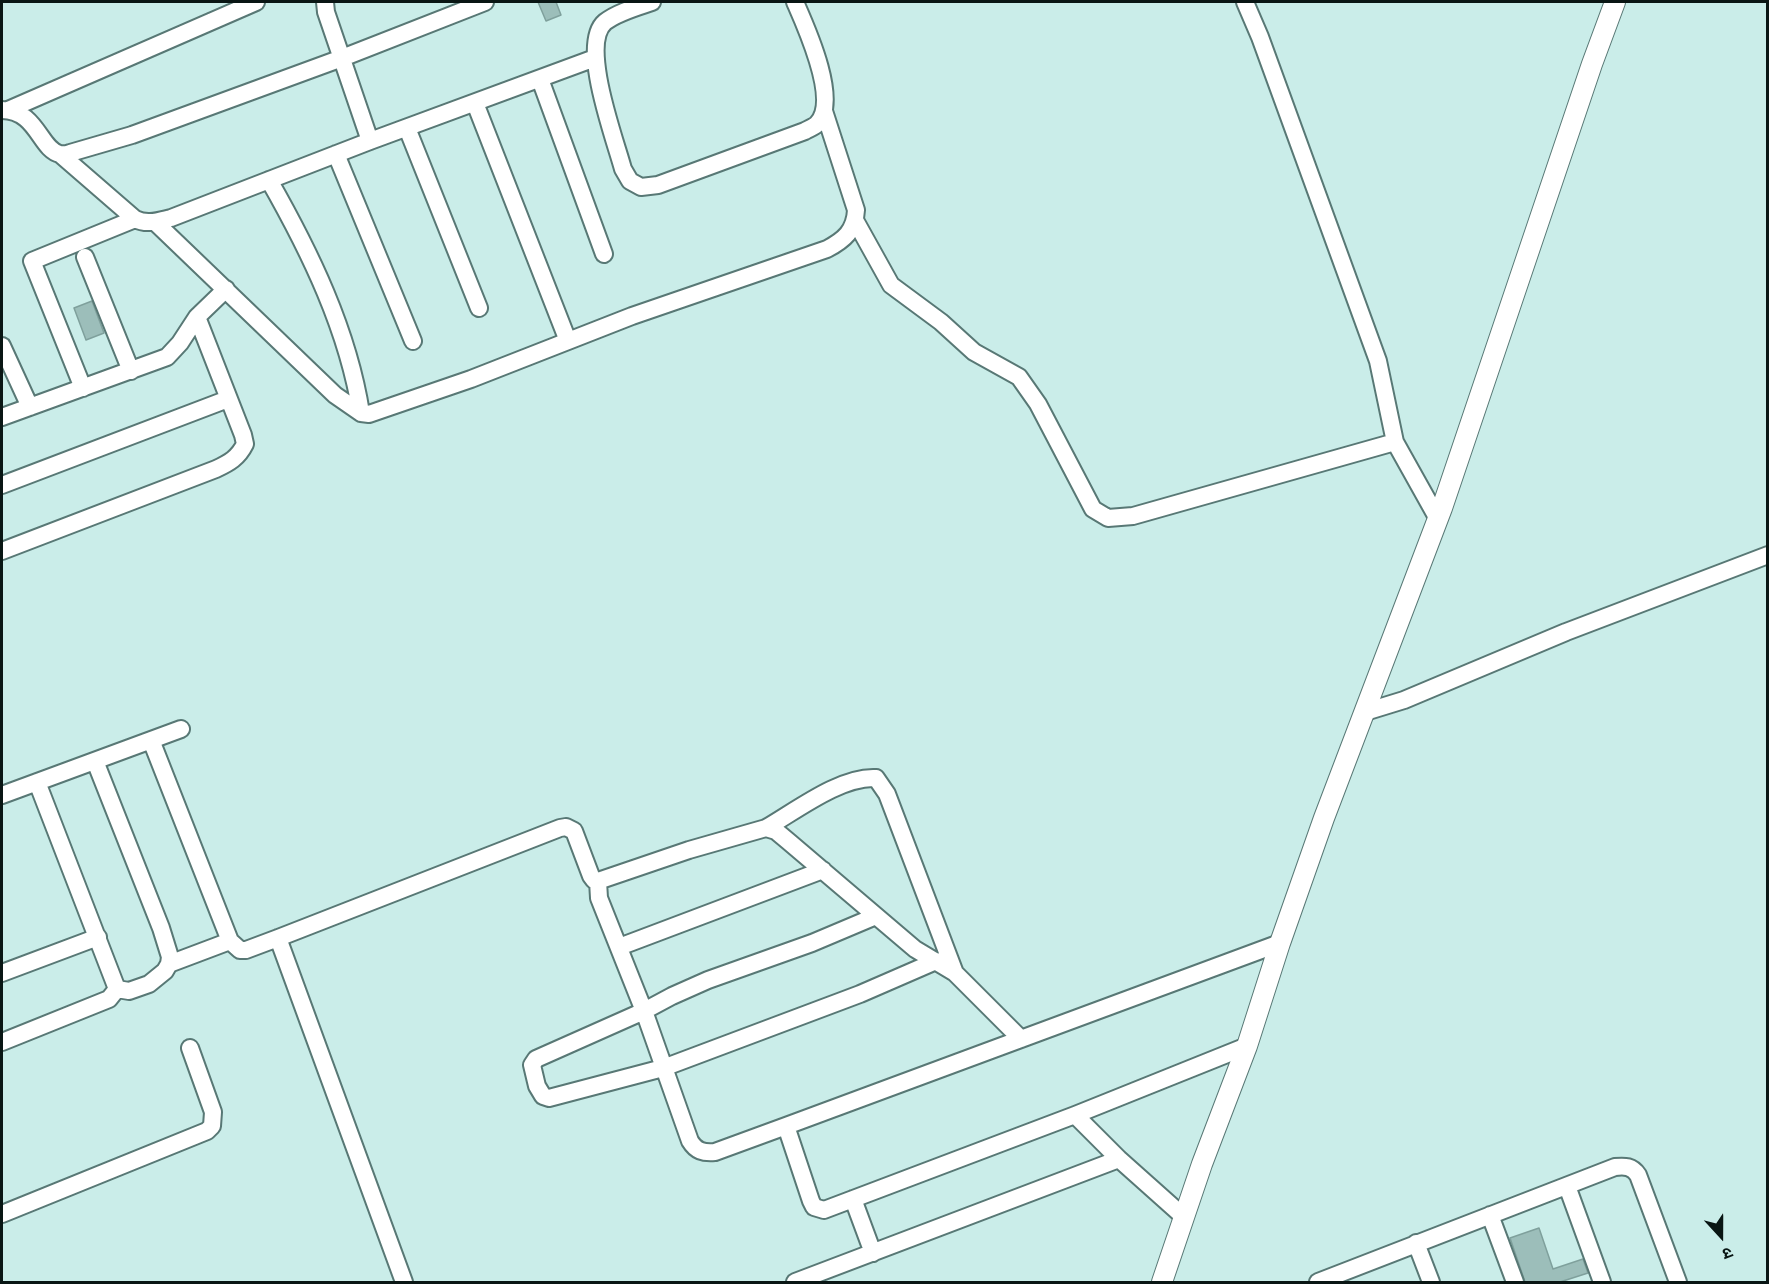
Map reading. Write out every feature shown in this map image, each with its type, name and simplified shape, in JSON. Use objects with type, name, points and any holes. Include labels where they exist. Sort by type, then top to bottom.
[{"type":"street","points":[[5,110],[256,2]]},
{"type":"street","points":[[325,2],[326,12],[370,141]]},
{"type":"street","points":[[60,154],[80,151],[124,138],[342,58],[485,2]]},
{"type":"street","points":[[652,2],[613,17],[603,24],[599,33],[595,58],[597,76],[623,169],[630,181],[641,187],[658,185],[713,166],[805,131],[817,124],[824,111],[826,97],[820,67],[795,2]]},
{"type":"street","points":[[1245,2],[1378,361],[1395,442],[1438,519]]},
{"type":"street","points":[[1162,1282],[1247,1046],[1324,818],[1438,519],[1615,2]]},
{"type":"street","points":[[5,110],[20,115],[33,124],[47,144],[135,219],[141,222],[155,222],[171,218],[595,58]]},
{"type":"street","points":[[540,79],[604,254]]},
{"type":"street","points":[[475,103],[568,341]]},
{"type":"street","points":[[824,111],[856,210],[856,222],[891,285],[941,322],[974,352],[1018,377],[1038,404],[1093,509],[1108,518],[1133,516],[1395,442]]},
{"type":"street","points":[[407,128],[479,308]]},
{"type":"street","points":[[336,154],[413,341]]},
{"type":"street","points":[[269,180],[302,238],[319,276],[353,372],[361,413]]},
{"type":"street","points":[[82,388],[32,261],[135,219]]},
{"type":"street","points":[[155,222],[335,394],[361,413],[369,414],[380,412],[632,316],[827,249],[840,242],[856,222]]},
{"type":"street","points":[[85,257],[131,371]]},
{"type":"street","points":[[2,417],[167,357],[180,343],[197,317],[226,289]]},
{"type":"street","points":[[2,551],[216,469],[233,461],[241,453],[245,444],[197,317]]},
{"type":"street","points":[[2,346],[30,407]]},
{"type":"street","points":[[2,485],[228,399]]},
{"type":"street","points":[[1365,712],[1404,700],[1566,632],[1767,555]]},
{"type":"street","points":[[2,795],[181,729]]},
{"type":"street","points":[[151,740],[230,941],[240,950],[246,950],[278,938],[428,878],[566,827],[574,831],[591,876],[598,881],[604,881],[759,828],[766,828],[780,834],[915,950],[954,973],[1021,1039]]},
{"type":"street","points":[[96,761],[165,938],[170,957],[169,964],[158,978],[141,988],[129,991],[117,989]]},
{"type":"street","points":[[766,828],[836,788],[863,777],[876,778],[887,794],[954,973]]},
{"type":"street","points":[[37,782],[117,989]]},
{"type":"street","points":[[619,947],[823,870]]},
{"type":"street","points":[[598,881],[598,893],[644,1011],[690,1141],[699,1151],[715,1152],[1281,943]]},
{"type":"street","points":[[876,916],[820,940],[708,980],[536,1059],[532,1065],[537,1086],[543,1096],[549,1098],[663,1068],[885,984],[936,961]]},
{"type":"street","points":[[2,973],[98,937]]},
{"type":"street","points":[[278,938],[404,1282]]},
{"type":"street","points":[[169,964],[230,941]]},
{"type":"street","points":[[2,1042],[109,999],[117,989]]},
{"type":"street","points":[[786,1126],[814,1207],[824,1210],[1075,1115],[1247,1046]]},
{"type":"street","points":[[2,1214],[207,1131],[212,1126],[213,1112],[190,1048]]},
{"type":"street","points":[[1075,1115],[1119,1159],[1184,1217]]},
{"type":"street","points":[[795,1282],[1119,1159]]},
{"type":"street","points":[[1317,1282],[1615,1167],[1624,1166],[1634,1170],[1641,1181],[1678,1282]]},
{"type":"street","points":[[1567,1186],[1602,1282]]},
{"type":"street","points":[[853,1199],[873,1253]]},
{"type":"street","points":[[1490,1215],[1515,1282]]},
{"type":"street","points":[[1416,1243],[1431,1282]]},
{"type":"building","points":[[538,2],[556,2],[561,15],[546,21]]},
{"type":"building","points":[[92,301],[104,333],[86,340],[74,308]]},
{"type":"building","points":[[1539,1228],[1553,1269],[1583,1259],[1588,1273],[1560,1282],[1525,1282],[1510,1238]]}]
